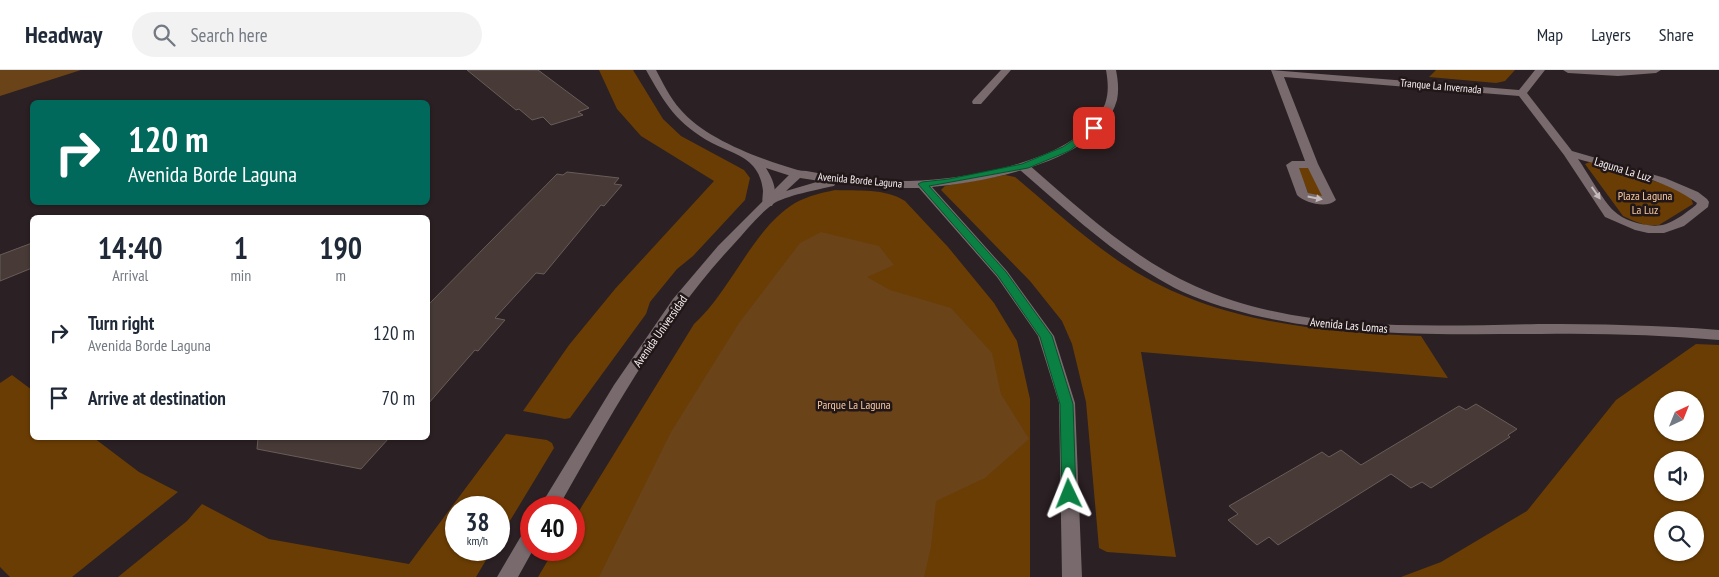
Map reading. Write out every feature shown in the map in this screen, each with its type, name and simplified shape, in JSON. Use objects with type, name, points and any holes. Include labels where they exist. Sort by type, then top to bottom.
[{"type":"street","name":"Avenida Borde Laguna","points":[[651,70],[677,114],[692,126],[750,157],[797,174],[875,184],[949,182],[1024,166],[1066,149],[1104,118],[1112,99],[1111,70]]},
{"type":"street","points":[[977,102],[1006,70]]},
{"type":"street","name":"Tranque La Invernada","points":[[1329,70],[1361,79]]},
{"type":"street","points":[[1522,93],[1540,70]]},
{"type":"street","points":[[1568,70],[1618,73],[1656,70]]},
{"type":"street","name":"Tranque La Invernada","points":[[1312,164],[1277,72],[1522,93]]},
{"type":"street","name":"Laguna La Luz","points":[[1522,93],[1568,153],[1610,214],[1624,222],[1645,228],[1671,228],[1702,208],[1703,202],[1699,197],[1677,186],[1568,153]]},
{"type":"street","points":[[750,157],[760,167],[768,182],[770,190],[768,203],[812,186],[850,181]]},
{"type":"street","name":"Avenida Las Lomas","points":[[1024,166],[1117,245],[1181,285],[1221,301],[1265,313],[1356,328],[1459,330],[1584,328],[1675,331],[1719,335]]},
{"type":"street","name":"Avenida Universidad","points":[[555,496],[593,430],[672,311],[700,274],[797,174]]},
{"type":"street","points":[[922,184],[1002,274],[1046,336],[1066,404],[1072,577]]},
{"type":"street","points":[[508,577],[520,556]]},
{"type":"green space","points":[[0,70],[81,70],[0,96]]},
{"type":"green space","points":[[599,70],[633,70],[663,119],[681,136],[744,170],[750,178],[745,200],[693,256],[677,269],[650,302],[646,314],[570,418],[565,419],[523,411],[569,345],[615,289],[714,181],[641,136],[617,109]]},
{"type":"green space","points":[[1436,70],[1515,70],[1505,81],[1496,83],[1429,77]]},
{"type":"green space","name":"Plaza Laguna La Luz","points":[[1590,162],[1677,188],[1691,198],[1693,204],[1659,225],[1645,225],[1634,221],[1623,216],[1585,164]]},
{"type":"green space","points":[[1310,167],[1324,197],[1309,195],[1298,168]]},
{"type":"green space","points":[[1005,175],[1015,177],[1070,224],[1113,257],[1162,286],[1197,301],[1270,321],[1346,331],[1421,336],[1448,378],[1141,352],[1176,557],[1107,552],[1099,548],[1086,402],[1072,344],[1062,321],[1030,281],[941,190],[945,186]]},
{"type":"green space","name":"Parque La Laguna","points":[[835,190],[862,190],[889,194],[905,201],[948,247],[994,303],[1017,341],[1030,399],[1030,577],[538,577],[547,561],[585,561],[585,501],[694,324],[719,295],[754,244],[780,214],[795,203]]},
{"type":"green space","name":"Parque La Laguna","points":[[821,232],[879,246],[894,265],[867,277],[890,290],[951,308],[992,353],[1001,394],[1029,439],[985,478],[936,501],[931,547],[924,577],[599,577],[671,432],[739,323],[800,243]]},
{"type":"green space","points":[[1696,344],[1719,345],[1719,577],[1401,577],[1441,562],[1527,511],[1616,400]]},
{"type":"green space","points":[[12,375],[30,388],[30,440],[97,440],[139,472],[178,492],[72,577],[10,577],[0,567],[0,383]]},
{"type":"green space","points":[[506,434],[547,440],[552,443],[554,448],[525,496],[520,496],[520,504],[510,521],[510,496],[460,496]]},
{"type":"green space","points":[[202,504],[269,539],[409,564],[445,516],[445,561],[485,561],[476,577],[118,577],[187,521]]},
{"type":"building","points":[[467,70],[538,70],[589,108],[578,112],[583,115],[551,125],[543,117],[532,120],[519,109],[516,110]]},
{"type":"building","points":[[567,172],[619,178],[614,184],[622,185],[604,206],[601,205],[544,274],[536,273],[495,318],[505,320],[478,351],[475,350],[430,402],[430,303],[557,174],[563,175]]},
{"type":"building","points":[[30,244],[30,269],[0,281],[0,255]]},
{"type":"building","points":[[1476,404],[1517,429],[1508,435],[1510,437],[1431,488],[1422,482],[1411,488],[1391,474],[1278,545],[1269,537],[1257,545],[1228,520],[1238,514],[1229,506],[1322,452],[1329,457],[1341,450],[1361,465],[1459,406],[1466,410]]},
{"type":"building","points":[[258,440],[387,440],[361,469],[257,449]]},
{"type":"route","points":[[1069,494],[1066,404],[1046,336],[1002,274],[922,184],[949,182],[1024,166],[1066,149],[1082,139],[1094,128]]}]
